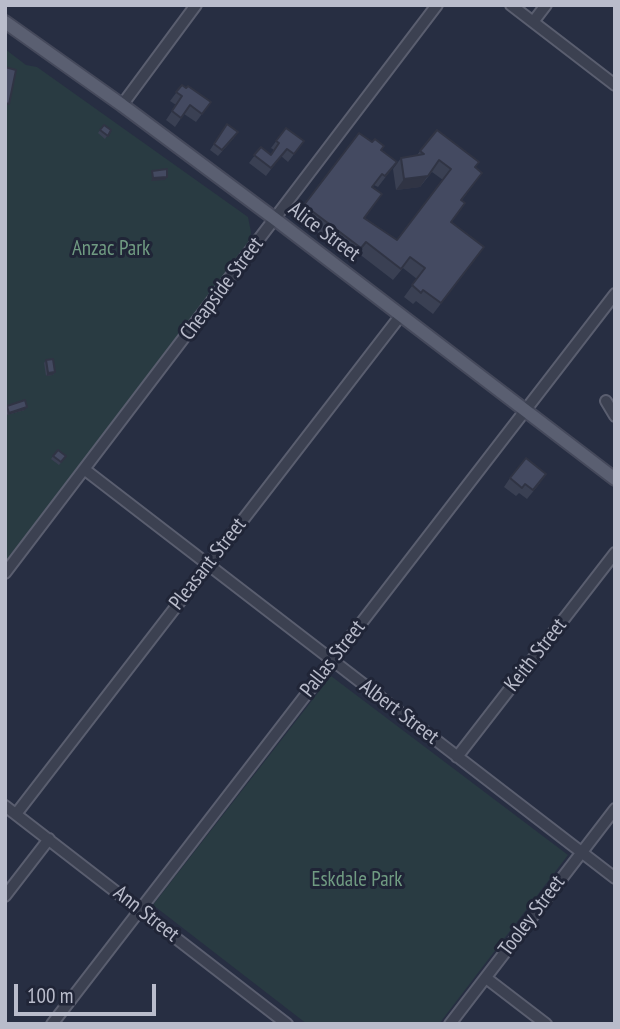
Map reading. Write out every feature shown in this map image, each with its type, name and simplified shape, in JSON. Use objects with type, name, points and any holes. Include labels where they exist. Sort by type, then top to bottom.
[{"type":"main road","name":"Alice Street","points":[[5,22],[275,219],[615,479]]},
{"type":"street","points":[[122,105],[196,5]]},
{"type":"street","name":"Cheapside Street","points":[[5,573],[437,5]]},
{"type":"street","points":[[511,5],[615,85]]},
{"type":"street","points":[[533,22],[546,5]]},
{"type":"street","name":"Pallas Street","points":[[52,1024],[615,294]]},
{"type":"street","name":"Pleasant Street","points":[[16,814],[401,315]]},
{"type":"street","points":[[607,401],[615,416]]},
{"type":"street","name":"Albert Street","points":[[84,469],[615,878]]},
{"type":"street","name":"Keith Street","points":[[457,757],[615,553]]},
{"type":"street","name":"Ann Street","points":[[5,806],[287,1024]]},
{"type":"street","name":"Tooley Street","points":[[450,1024],[615,809]]},
{"type":"street","points":[[5,896],[49,839]]},
{"type":"street","points":[[486,978],[546,1024]]},
{"type":"green space","name":"Anzac Park","points":[[5,49],[26,65],[37,67],[248,217],[251,232],[250,241],[5,563]]},
{"type":"green space","name":"Eskdale Park","points":[[331,676],[568,855],[439,1024],[307,1024],[153,905]]},
{"type":"building","points":[[5,67],[16,70],[9,104],[5,103]]},
{"type":"building","points":[[182,85],[186,88],[188,86],[211,102],[202,114],[190,105],[181,118],[172,111],[182,96],[176,92]]},
{"type":"building","points":[[227,124],[238,132],[222,150],[214,144]]},
{"type":"building","points":[[104,125],[111,130],[108,136],[100,130]]},
{"type":"building","points":[[286,128],[304,141],[294,154],[287,149],[271,168],[254,155],[261,147],[271,155],[279,143],[276,141]]},
{"type":"building","points":[[437,130],[479,162],[475,167],[482,173],[461,200],[465,203],[451,222],[484,247],[441,303],[412,285],[425,268],[410,257],[401,269],[366,242],[361,248],[304,205],[359,133],[372,142],[375,139],[384,146],[381,150],[397,162],[385,176],[382,174],[372,187],[382,194],[364,218],[397,240],[451,169],[439,160],[428,176],[404,179],[401,158],[424,154],[420,151]]},
{"type":"building","points":[[167,169],[167,177],[153,178],[152,171]]},
{"type":"building","points":[[53,359],[55,372],[48,373],[46,360]]},
{"type":"building","points":[[25,400],[27,407],[9,413],[7,406]]},
{"type":"building","points":[[58,450],[66,456],[61,462],[53,456]]},
{"type":"building","points":[[526,458],[546,474],[533,490],[525,484],[522,488],[510,478]]}]
